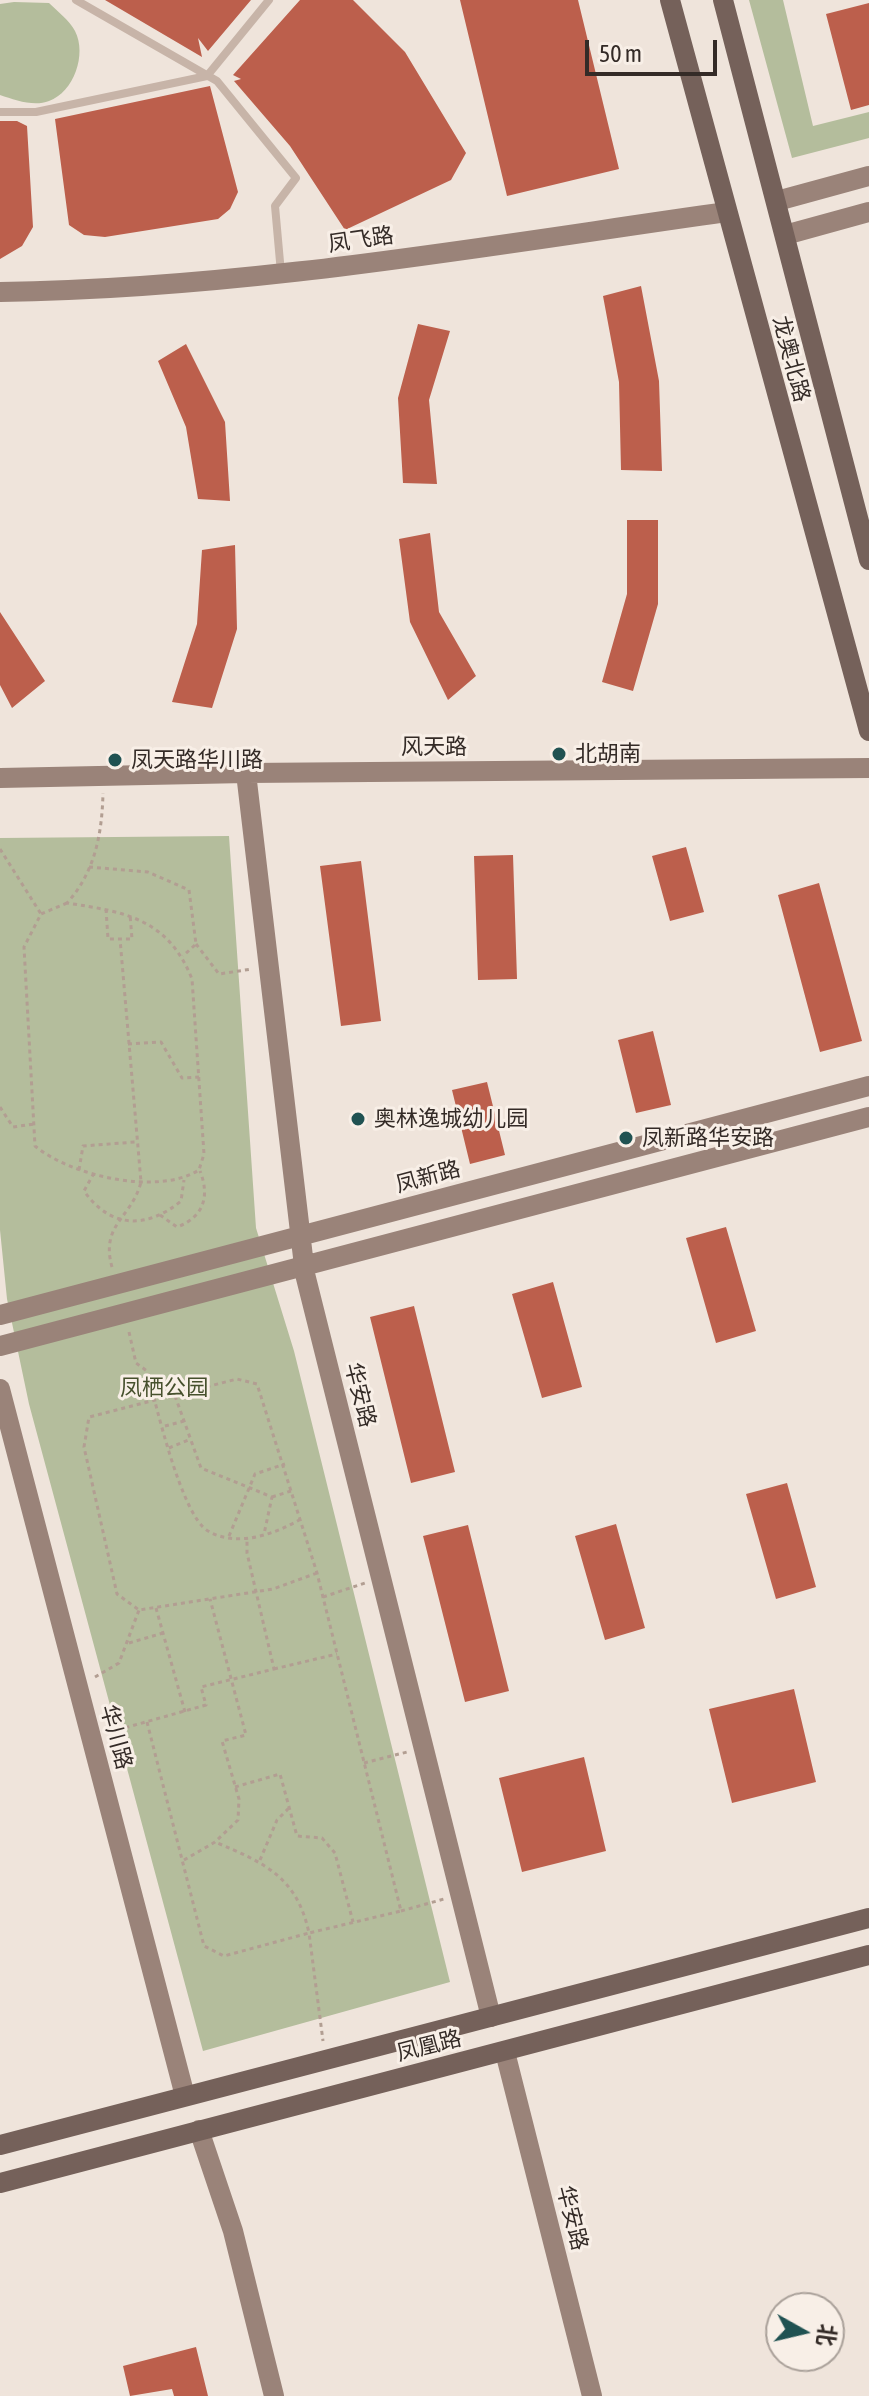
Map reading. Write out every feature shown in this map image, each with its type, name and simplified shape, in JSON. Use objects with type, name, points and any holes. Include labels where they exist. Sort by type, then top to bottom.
[{"type":"main road","name":"龙奥北路","points":[[670,0],[869,731]]},
{"type":"main road","name":"龙奥北路","points":[[723,0],[869,560]]},
{"type":"main road","name":"凤凰路","points":[[0,2145],[869,1918]]},
{"type":"main road","name":"凤凰路","points":[[0,2183],[869,1955]]},
{"type":"street","points":[[777,201],[869,176]]},
{"type":"street","name":"凤飞路","points":[[0,292],[77,291],[281,273],[726,212]]},
{"type":"street","points":[[785,235],[869,212]]},
{"type":"street","name":"风天路","points":[[0,778],[869,768]]},
{"type":"street","name":"华安路","points":[[246,773],[304,1266],[491,2017]]},
{"type":"street","name":"凤新路","points":[[0,1315],[869,1086]]},
{"type":"street","points":[[0,1346],[869,1117]]},
{"type":"street","name":"华川路","points":[[0,1389],[185,2096]]},
{"type":"street","name":"华安路","points":[[505,2052],[592,2396]]},
{"type":"street","points":[[199,2130],[233,2231],[274,2396]]},
{"type":"lane","points":[[76,0],[217,81],[296,178],[275,206],[281,273]]},
{"type":"lane","points":[[0,112],[36,112],[207,76],[269,0]]},
{"type":"path","points":[[67,903],[140,917],[183,956],[192,979],[204,1154],[199,1170],[185,1179],[141,1182],[79,1170],[52,1161],[35,1146],[24,947],[41,914],[67,903],[80,889],[102,837],[103,776]]},
{"type":"path","points":[[0,849],[41,914]]},
{"type":"path","points":[[89,867],[148,872],[189,890],[196,944],[219,974],[238,971]]},
{"type":"path","points":[[106,909],[108,939],[132,939],[130,914]]},
{"type":"path","points":[[117,1284],[108,1253],[111,1230],[136,1201],[141,1182],[135,1142],[120,939]]},
{"type":"path","points":[[183,956],[196,944]]},
{"type":"path","points":[[128,1044],[161,1042],[182,1078],[199,1077]]},
{"type":"path","points":[[0,1107],[13,1127],[34,1124]]},
{"type":"path","points":[[79,1170],[83,1146],[135,1142]]},
{"type":"path","points":[[160,1215],[177,1227],[192,1221],[203,1205],[207,1188],[199,1170]]},
{"type":"path","points":[[94,1173],[84,1191],[95,1206],[120,1219],[146,1222],[181,1201],[185,1179]]},
{"type":"path","points":[[124,1313],[136,1363],[147,1371],[192,1513],[207,1531],[247,1538],[263,1536],[302,1519]]},
{"type":"path","points":[[317,1573],[255,1592],[139,1610],[117,1594],[84,1447],[89,1417],[237,1379],[257,1384],[285,1464],[317,1573],[401,1911]]},
{"type":"path","points":[[175,1396],[201,1468],[272,1497],[293,1491]]},
{"type":"path","points":[[163,1427],[184,1421]]},
{"type":"path","points":[[169,1448],[191,1439]]},
{"type":"path","points":[[229,1536],[255,1474],[285,1464]]},
{"type":"path","points":[[263,1536],[272,1497]]},
{"type":"path","points":[[247,1538],[255,1592],[274,1669]]},
{"type":"path","points":[[323,1597],[353,1587]]},
{"type":"path","points":[[182,1861],[215,1842],[238,1820],[239,1799],[222,1741],[246,1735],[210,1599]]},
{"type":"path","points":[[156,1608],[185,1712]]},
{"type":"path","points":[[102,1674],[119,1663],[139,1610]]},
{"type":"path","points":[[127,1644],[163,1633]]},
{"type":"path","points":[[91,1738],[206,1705],[201,1687],[337,1654]]},
{"type":"path","points":[[147,1722],[204,1946],[224,1956],[430,1903]]},
{"type":"path","points":[[364,1763],[394,1756]]},
{"type":"path","points":[[235,1787],[280,1774],[297,1836],[322,1838],[335,1853],[353,1923]]},
{"type":"path","points":[[260,1861],[277,1820],[289,1808]]},
{"type":"path","points":[[215,1842],[260,1861],[292,1888],[304,1906],[325,2060]]},
{"type":"green space","points":[[749,0],[783,0],[813,126],[869,112],[869,138],[792,158]]},
{"type":"green space","points":[[49,3],[70,24],[78,40],[79,61],[71,81],[58,96],[43,103],[18,101],[0,95],[0,4]]},
{"type":"green space","name":"凤栖公园","points":[[229,836],[256,1228],[294,1351],[450,1982],[203,2051],[29,1404],[7,1299],[0,1230],[0,838]]},
{"type":"building","points":[[105,0],[251,0],[208,51],[198,38],[202,57]]},
{"type":"building","points":[[300,0],[353,0],[405,52],[466,153],[451,180],[345,230],[290,146],[234,81],[241,79],[233,75]]},
{"type":"building","points":[[460,0],[578,0],[619,169],[507,196]]},
{"type":"building","points":[[869,3],[869,105],[851,110],[826,14]]},
{"type":"building","points":[[210,86],[238,192],[230,209],[218,219],[105,237],[84,235],[69,225],[55,119]]},
{"type":"building","points":[[0,121],[17,121],[27,126],[33,227],[22,246],[0,259]]},
{"type":"building","points":[[641,286],[659,381],[662,471],[621,470],[619,382],[603,296]]},
{"type":"building","points":[[418,324],[450,331],[429,400],[437,484],[403,483],[398,398]]},
{"type":"building","points":[[186,344],[225,422],[230,501],[198,499],[186,427],[158,361]]},
{"type":"building","points":[[627,520],[658,520],[658,604],[633,691],[602,682],[627,594]]},
{"type":"building","points":[[430,533],[439,612],[476,676],[448,700],[410,622],[399,539]]},
{"type":"building","points":[[235,545],[237,629],[212,708],[172,702],[197,624],[202,550]]},
{"type":"building","points":[[0,612],[45,681],[12,708],[0,685]]},
{"type":"building","points":[[686,847],[704,912],[670,921],[652,856]]},
{"type":"building","points":[[513,855],[517,979],[478,980],[474,856]]},
{"type":"building","points":[[361,861],[381,1021],[341,1026],[320,866]]},
{"type":"building","points":[[819,883],[862,1041],[820,1052],[778,895]]},
{"type":"building","points":[[653,1031],[671,1105],[636,1113],[618,1040]]},
{"type":"building","points":[[487,1082],[505,1155],[470,1164],[452,1090]]},
{"type":"building","points":[[726,1227],[756,1331],[716,1343],[686,1238]]},
{"type":"building","points":[[553,1282],[582,1387],[542,1398],[512,1294]]},
{"type":"building","points":[[414,1306],[455,1472],[411,1483],[370,1317]]},
{"type":"building","points":[[787,1483],[816,1587],[776,1599],[746,1494]]},
{"type":"building","points":[[616,1524],[645,1628],[605,1640],[575,1536]]},
{"type":"building","points":[[468,1525],[509,1691],[465,1702],[423,1536]]},
{"type":"building","points":[[794,1689],[816,1782],[732,1803],[709,1709]]},
{"type":"building","points":[[584,1757],[606,1851],[522,1872],[499,1778]]},
{"type":"building","points":[[196,2347],[208,2396],[174,2396],[172,2389],[130,2396],[123,2366]]},
{"type":"place","name":"北胡南","points":[[559,754]]},
{"type":"place","name":"凤天路华川路","points":[[115,760]]},
{"type":"place","name":"奥林逸城幼儿园","points":[[358,1119]]},
{"type":"place","name":"凤新路华安路","points":[[626,1138]]}]
